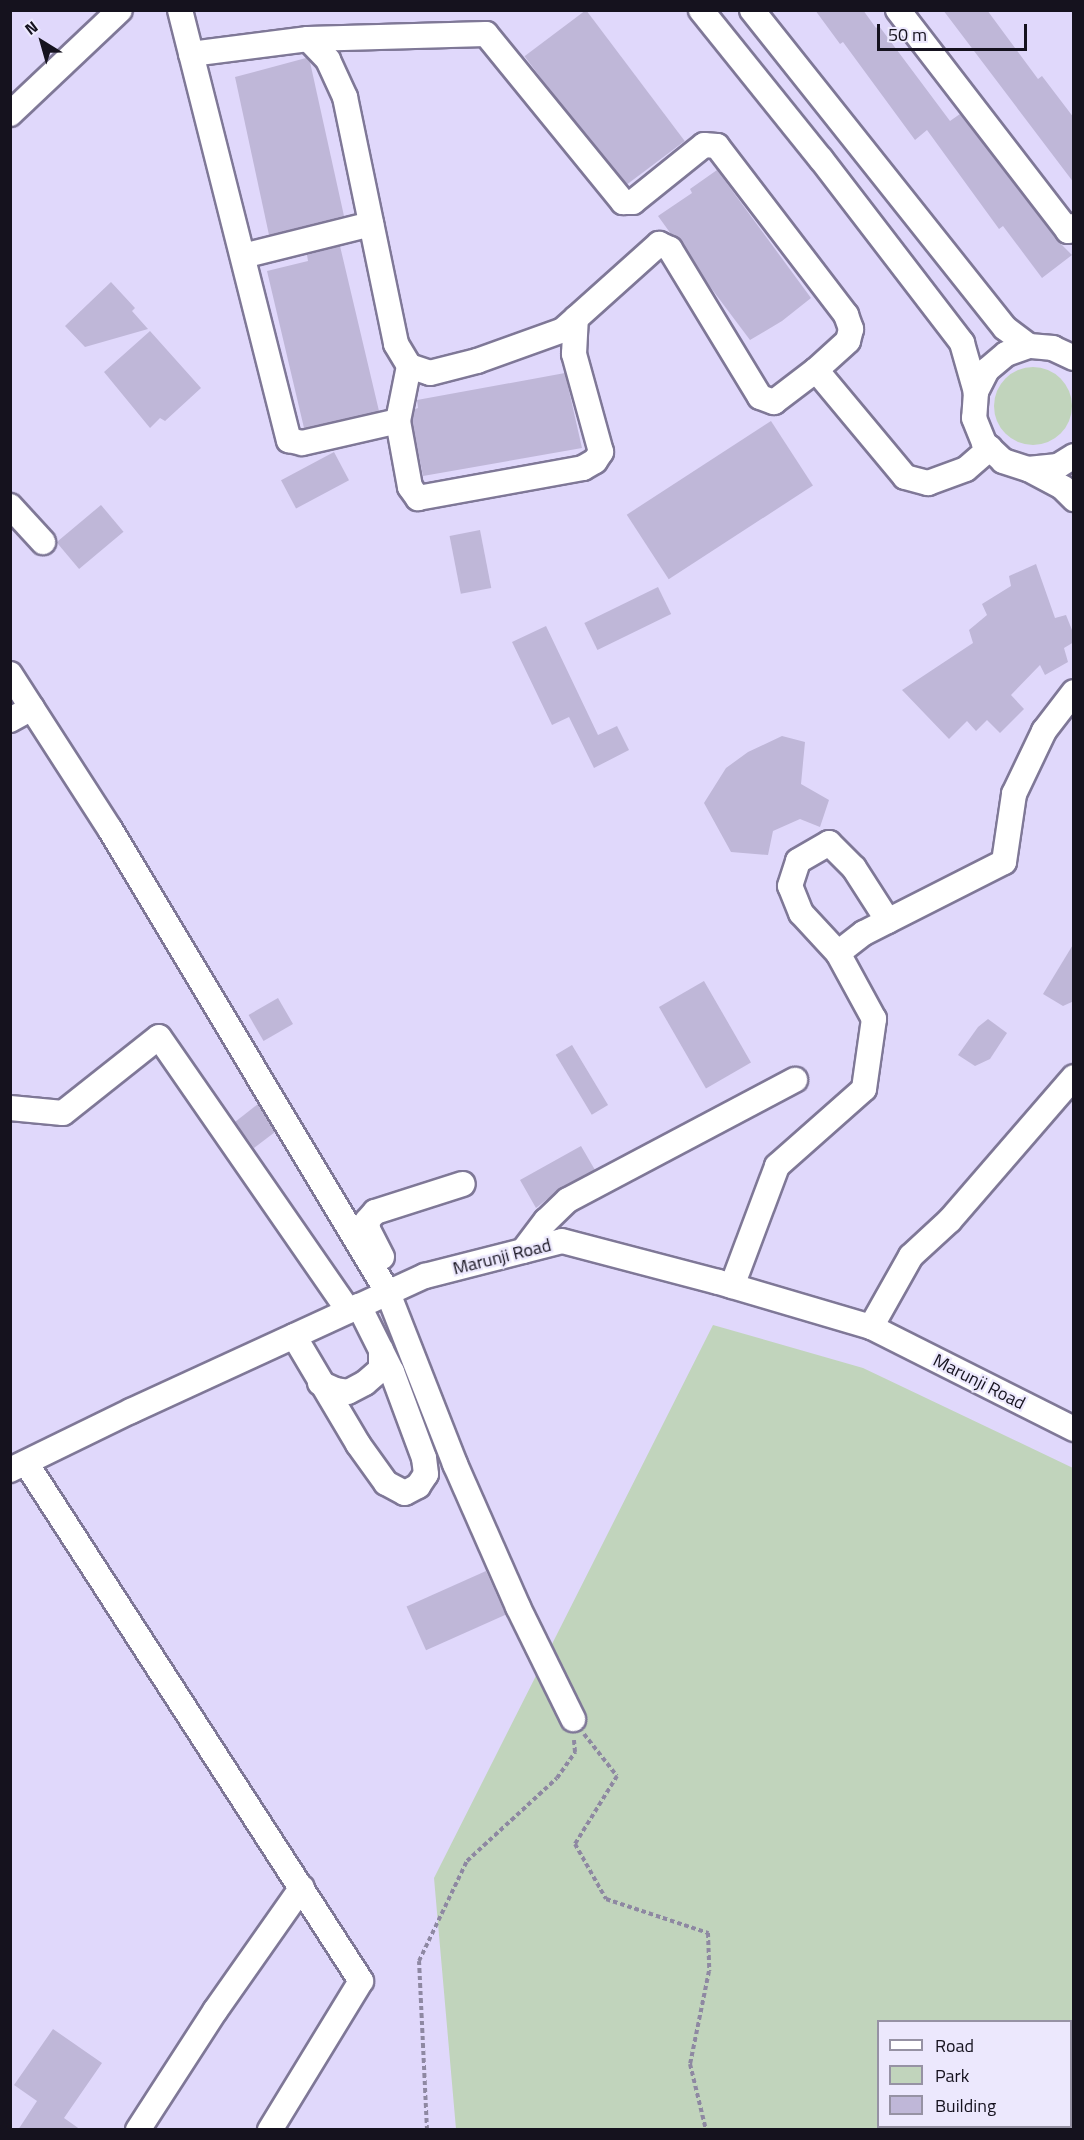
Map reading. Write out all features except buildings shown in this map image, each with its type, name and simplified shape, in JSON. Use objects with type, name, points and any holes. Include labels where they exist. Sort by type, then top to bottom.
[{"type":"street","points":[[10,114],[120,10]]},
{"type":"street","points":[[180,10],[289,440],[302,443],[398,421]]},
{"type":"street","points":[[701,10],[821,159],[962,343],[975,392],[974,418],[984,443],[1003,461],[1028,470],[1063,488],[1074,499]]},
{"type":"street","points":[[752,10],[1005,328],[1029,346]]},
{"type":"street","points":[[898,10],[1068,231],[1074,226]]},
{"type":"street","points":[[191,54],[308,39],[486,34],[622,202],[633,202],[704,145],[717,146],[846,315],[851,328],[848,341],[816,370],[774,402],[760,398],[670,249],[659,244],[562,330],[477,361],[430,372],[409,366]]},
{"type":"street","points":[[308,39],[328,60],[345,97],[396,344],[409,366],[398,421],[410,487],[418,498],[583,468],[596,461],[601,452],[574,354],[576,318]]},
{"type":"street","points":[[243,256],[371,224]]},
{"type":"street","points":[[975,392],[987,370],[1006,354],[1029,346],[1053,348],[1073,356]]},
{"type":"street","points":[[816,370],[905,477],[928,483],[966,469],[990,448]]},
{"type":"street","points":[[1028,470],[1058,466],[1074,456]]},
{"type":"street","points":[[10,506],[43,542]]},
{"type":"street","points":[[10,674],[110,829],[393,1291]]},
{"type":"street","points":[[838,953],[864,933],[1004,862],[1014,794],[1044,731],[1074,692]]},
{"type":"street","points":[[10,720],[32,708]]},
{"type":"street","points":[[732,1286],[777,1166],[864,1089],[874,1019],[838,953],[801,913],[790,886],[798,861],[829,843],[854,868],[888,921]]},
{"type":"street","points":[[10,1108],[63,1113],[159,1037],[381,1350],[424,1458],[426,1474],[418,1486],[405,1492],[386,1483],[320,1383],[294,1336]]},
{"type":"street","points":[[871,1327],[911,1256],[950,1220],[1074,1077]]},
{"type":"street","points":[[523,1251],[546,1221],[568,1200],[795,1080]]},
{"type":"street","points":[[463,1184],[375,1212],[367,1221],[455,1464],[518,1607],[573,1719]]},
{"type":"street","name":"Marunji Road","points":[[18,1467],[131,1411],[425,1276],[562,1241],[732,1286],[871,1327],[1074,1429]]},
{"type":"street","points":[[320,1383],[348,1392],[365,1383],[381,1369],[381,1350]]},
{"type":"street","points":[[18,1467],[302,1887],[361,1981],[270,2130]]},
{"type":"street","points":[[138,2130],[215,2011],[302,1887]]},
{"type":"path","points":[[427,2130],[419,1961],[467,1861],[557,1778],[575,1752],[573,1719]]},
{"type":"path","points":[[573,1719],[617,1776],[575,1844],[606,1899],[708,1933],[709,1971],[690,2064],[706,2130]]},
{"type":"green space","points":[[1033,367],[1048,370],[1061,378],[1069,391],[1072,406],[1069,421],[1061,434],[1048,442],[1033,445],[1018,442],[1005,434],[997,421],[994,406],[997,391],[1005,378],[1018,370]]},
{"type":"green space","points":[[713,1325],[863,1368],[1073,1468],[1073,2129],[456,2129],[434,1878]]}]
